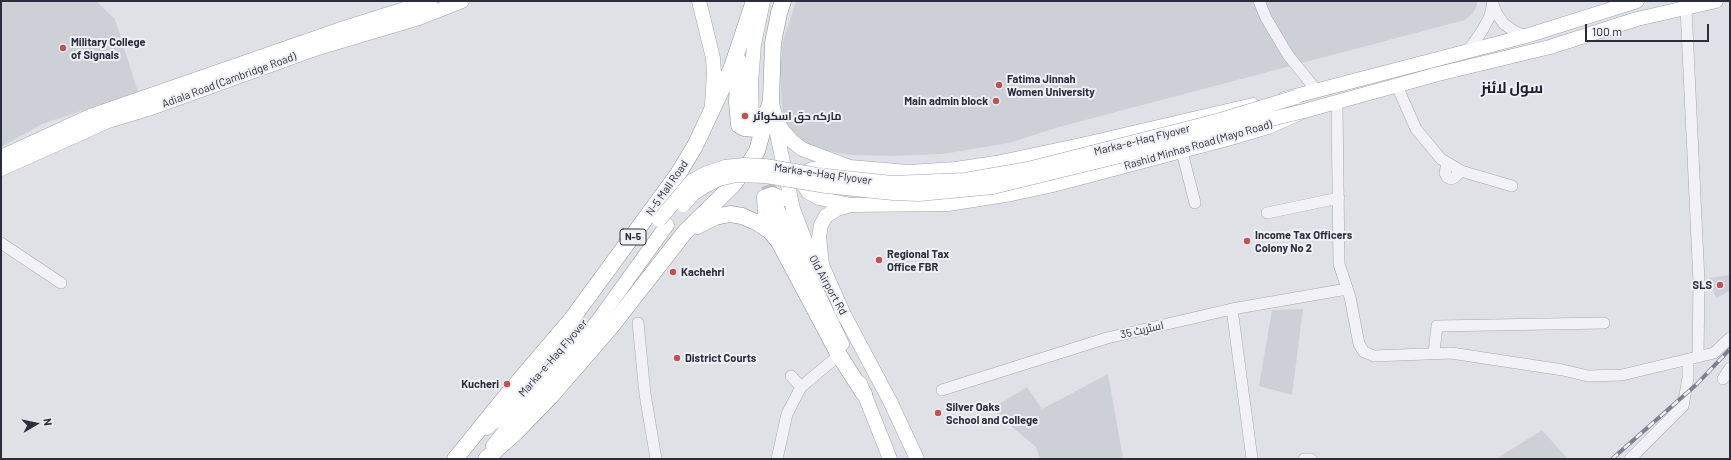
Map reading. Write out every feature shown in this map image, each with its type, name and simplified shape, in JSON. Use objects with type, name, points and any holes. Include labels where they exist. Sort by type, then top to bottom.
[{"type":"highway","name":"N-5 Mall Road","points":[[466,446],[571,320],[678,174],[711,115],[739,48],[744,27],[754,1]]},
{"type":"highway","points":[[485,459],[516,432],[551,396],[610,328],[685,232],[732,186],[747,167],[757,151],[771,100],[773,43],[783,1]]},
{"type":"highway","points":[[739,48],[737,102],[739,124],[750,129],[759,126],[771,100]]},
{"type":"highway","points":[[685,232],[715,217],[730,214],[742,216],[758,223],[770,231],[779,242],[839,356],[864,394]]},
{"type":"highway","name":"N-5","points":[[455,459],[466,446]]},
{"type":"main road","name":"Adiala Road (Cambridge Road)","points":[[1,157],[90,116],[338,30],[430,1]]},
{"type":"main road","name":"Adiala Road (Cambridge Road)","points":[[1,169],[108,121],[154,107],[318,48],[419,18],[462,1]]},
{"type":"main road","points":[[699,1],[713,58],[714,93],[711,115]]},
{"type":"main road","points":[[752,124],[754,44],[763,1]]},
{"type":"main road","name":"Rashid Minhas Road (Mayo Road)","points":[[771,100],[776,119],[792,141],[813,154],[850,167],[908,172],[956,169],[1047,153],[1216,112],[1296,97],[1343,83],[1526,36],[1637,1]]},
{"type":"main road","name":"Rashid Minhas Road (Mayo Road)","points":[[845,317],[822,265],[819,237],[821,225],[826,216],[837,209],[850,206],[916,205],[976,200],[1053,185],[1182,152],[1268,127],[1304,112],[1472,65],[1550,47],[1637,19],[1716,1]]},
{"type":"main road","name":"Marka-e-Haq Flyover","points":[[485,459],[514,419],[597,322],[692,181],[708,173],[725,167],[744,165],[765,166],[817,175],[892,183],[965,180],[1028,169],[1216,121],[1296,97]]},
{"type":"main road","name":"Old Airport Rd","points":[[771,100],[778,147],[793,209],[813,261],[890,401],[917,459]]},
{"type":"main road","name":"Marka-e-Haq Flyover","points":[[466,446],[516,402],[553,360],[612,288],[663,222],[692,194],[719,179],[736,175],[766,176],[833,187],[893,193],[919,194],[971,190],[1040,176],[1304,112]]},
{"type":"main road","points":[[850,167],[824,167],[812,169],[806,172],[803,178],[804,186],[808,192],[819,198],[850,206]]},
{"type":"main road","points":[[779,242],[765,214],[764,197],[773,194],[779,195],[793,209]]},
{"type":"main road","points":[[774,202],[864,394],[890,459]]},
{"type":"main road","points":[[890,401],[908,459]]},
{"type":"street","points":[[1259,1],[1266,18],[1288,55],[1317,91]]},
{"type":"street","points":[[1493,2],[1497,14],[1504,24],[1514,31],[1526,36]]},
{"type":"street","points":[[1468,51],[1482,31],[1490,16],[1493,2]]},
{"type":"street","points":[[1630,459],[1683,406],[1693,358],[1699,282],[1686,8]]},
{"type":"street","points":[[1397,86],[1416,129],[1432,150],[1447,163],[1445,174],[1447,177],[1451,179],[1456,177],[1461,171],[1512,186]]},
{"type":"street","points":[[1337,103],[1339,264],[1350,297],[1359,344],[1364,352],[1374,356],[1451,353],[1563,370],[1588,376],[1622,375],[1714,353],[1730,338]]},
{"type":"street","points":[[1182,152],[1195,203]]},
{"type":"street","points":[[1267,213],[1339,198]]},
{"type":"street","points":[[1,242],[61,283]]},
{"type":"street","name":"اسٹریٹ 35","points":[[942,390],[1107,338],[1232,309],[1347,289]]},
{"type":"street","points":[[1232,309],[1252,459]]},
{"type":"street","points":[[638,323],[645,394],[656,459]]},
{"type":"street","points":[[1434,353],[1436,326],[1604,323]]},
{"type":"street","points":[[777,459],[787,414],[801,387],[839,356]]},
{"type":"street","points":[[1723,379],[1730,368]]},
{"type":"street","points":[[791,376],[801,387]]},
{"type":"street","points":[[1304,459],[1312,459]]},
{"type":"shaded area","name":"Military College of Signals","points":[[1,1],[96,1],[115,19],[138,92],[42,124],[1,147]]},
{"type":"shaded area","name":"Fatima Jinnah Women University","points":[[796,1],[1477,1],[1477,6],[1472,14],[1465,20],[1059,127],[1009,143],[943,154],[893,156],[851,155],[797,146],[783,124],[780,70],[783,42]]},
{"type":"shaded area","name":"SLS","points":[[1730,275],[1730,291],[1716,298],[1709,278]]},
{"type":"shaded area","points":[[1303,309],[1292,395],[1259,386],[1272,310]]},
{"type":"shaded area","points":[[1108,374],[1123,458],[1040,459],[1036,447],[991,409],[1027,387],[1042,409]]},
{"type":"shaded area","points":[[1542,430],[1568,459],[1496,459]]},
{"type":"tunnel","points":[[761,165],[774,202]]},
{"type":"railway","points":[[1612,459],[1697,384],[1730,349]]},
{"type":"place","name":"Military College of Signals","points":[[63,48]]},
{"type":"place","name":"Fatima Jinnah Women University","points":[[999,85]]},
{"type":"place","name":"Main admin block","points":[[996,101]]},
{"type":"place","name":"مارکہ حق اسکوائر","points":[[745,116]]},
{"type":"place","name":"Income Tax Officers Colony No 2","points":[[1247,241]]},
{"type":"place","name":"Regional Tax Office FBR","points":[[879,260]]},
{"type":"place","name":"Kachehri","points":[[673,272]]},
{"type":"place","name":"SLS","points":[[1720,285]]},
{"type":"place","name":"District Courts","points":[[677,358]]},
{"type":"place","name":"Kucheri","points":[[507,384]]},
{"type":"place","name":"Silver Oaks School and College","points":[[938,413]]},
{"type":"district","name":"سول لائنز","points":[[1512,88]]}]
